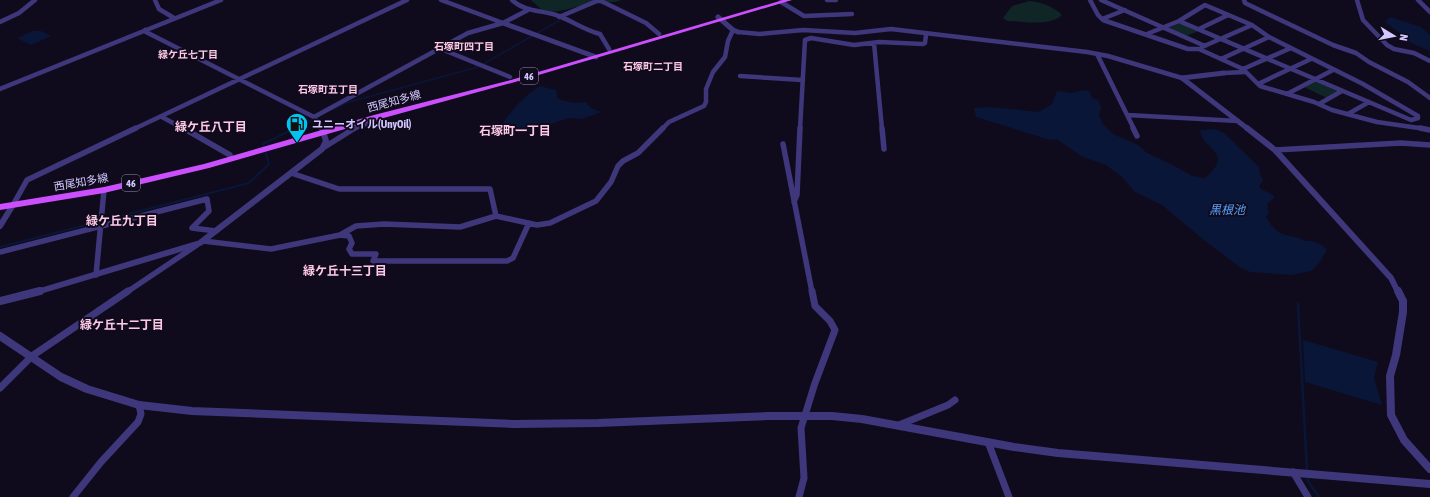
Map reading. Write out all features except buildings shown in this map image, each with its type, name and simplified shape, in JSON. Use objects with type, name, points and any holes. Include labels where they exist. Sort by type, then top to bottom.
[{"type":"main road","name":"西尾知多線","points":[[322,130],[377,117],[778,1],[789,0]]},
{"type":"main road","name":"西尾知多線","points":[[0,202],[14,202],[104,190],[206,166],[322,130],[594,55],[659,34],[720,18]]},
{"type":"main road","name":"西尾知多線","points":[[0,207],[14,202],[173,169],[264,147]]},
{"type":"street","points":[[0,22],[19,13],[35,0]]},
{"type":"street","points":[[155,0],[159,9],[174,18]]},
{"type":"street","points":[[0,89],[221,0]]},
{"type":"street","points":[[0,226],[27,180],[407,0]]},
{"type":"street","points":[[441,0],[594,55]]},
{"type":"street","points":[[512,0],[519,7],[559,17],[589,32],[600,34],[609,49]]},
{"type":"street","points":[[827,0],[836,0]]},
{"type":"street","points":[[1090,0],[1098,15],[1102,19],[1188,49],[1199,49],[1242,70],[1258,84],[1266,88],[1377,122],[1430,130]]},
{"type":"street","points":[[1101,0],[1205,46]]},
{"type":"street","points":[[1244,0],[1245,3],[1276,16],[1333,45],[1356,53],[1369,62],[1408,82],[1430,98]]},
{"type":"street","points":[[1357,0],[1363,20],[1387,45],[1394,49],[1414,53],[1430,61]]},
{"type":"street","points":[[1418,0],[1430,12]]},
{"type":"street","points":[[559,17],[597,1],[601,1],[646,23],[659,34]]},
{"type":"street","points":[[778,1],[796,13],[804,16],[852,14]]},
{"type":"street","points":[[1147,34],[1179,21],[1205,5],[1252,25],[1269,37],[1397,103],[1418,116],[1418,118],[1411,120],[1179,21]]},
{"type":"street","points":[[314,117],[468,33],[504,23],[528,10]]},
{"type":"street","points":[[1102,19],[1125,10]]},
{"type":"street","points":[[1200,29],[1228,15]]},
{"type":"street","points":[[720,18],[736,31],[745,34],[761,35],[795,30],[855,33],[882,29],[1097,54],[1182,78],[1275,150],[1386,271],[1397,288],[1403,301],[1403,312],[1396,355],[1390,376],[1391,415],[1404,440],[1430,469]]},
{"type":"street","points":[[1199,49],[1252,25]]},
{"type":"street","points":[[145,30],[144,31],[314,117],[322,130],[326,141],[322,149]]},
{"type":"street","points":[[0,301],[31,294],[201,242],[271,249],[282,248],[340,235],[356,226],[384,224],[460,227],[496,216],[538,225],[550,223],[585,205],[596,202],[611,182],[618,166],[623,161],[638,152],[669,122],[704,106],[706,102],[706,89],[713,72],[725,57],[728,41],[736,31]]},
{"type":"street","points":[[794,202],[797,195],[805,40],[811,38],[854,45],[874,43],[923,44],[925,43],[926,34]]},
{"type":"street","points":[[1221,59],[1269,37]]},
{"type":"street","points":[[874,43],[884,150]]},
{"type":"street","points":[[1182,78],[1242,70],[1291,48]]},
{"type":"street","points":[[441,49],[510,77]]},
{"type":"street","points":[[1097,54],[1137,136]]},
{"type":"street","points":[[1258,84],[1310,59]]},
{"type":"street","points":[[1224,73],[1242,70]]},
{"type":"street","points":[[1287,94],[1333,70]]},
{"type":"street","points":[[740,76],[802,80]]},
{"type":"street","points":[[1319,104],[1342,91]]},
{"type":"street","points":[[1348,114],[1369,102]]},
{"type":"street","points":[[1128,115],[1238,121]]},
{"type":"street","points":[[162,117],[230,154]]},
{"type":"street","points":[[0,388],[32,356],[201,242],[337,137],[353,128],[378,120],[377,117]]},
{"type":"street","points":[[1409,126],[1408,122],[1411,120]]},
{"type":"street","points":[[1275,150],[1401,143],[1430,145]]},
{"type":"street","points":[[783,144],[815,306],[830,321],[835,330],[815,383],[801,428],[804,478],[799,497]]},
{"type":"street","points":[[291,173],[339,189],[490,189],[496,216]]},
{"type":"street","points":[[96,274],[104,190]]},
{"type":"street","points":[[0,252],[100,224],[207,199],[209,211],[192,228],[216,231]]},
{"type":"street","points":[[340,235],[349,236],[352,243],[349,249],[352,254],[376,254],[373,261],[507,261],[513,258],[529,223]]},
{"type":"street","points":[[0,336],[32,356],[61,377],[88,389],[139,405],[199,412],[514,424],[598,423],[804,415],[862,419],[1058,454],[1430,484]]},
{"type":"street","points":[[899,425],[948,405],[955,400]]},
{"type":"street","points":[[74,497],[101,462],[138,422],[142,414],[139,405]]},
{"type":"street","points":[[988,442],[1009,497]]},
{"type":"street","points":[[1297,473],[1308,497]]},
{"type":"green space","points":[[531,0],[622,0],[593,3],[558,11],[544,12]]},
{"type":"green space","points":[[1029,1],[1047,5],[1062,15],[1057,19],[1043,22],[1007,21],[1003,18],[1012,6]]},
{"type":"green space","points":[[1180,23],[1199,31],[1186,36],[1169,28]]},
{"type":"green space","points":[[1315,81],[1338,91],[1327,98],[1304,87]]},
{"type":"water","points":[[1390,17],[1421,27],[1430,35],[1430,51],[1405,40],[1400,33],[1385,22]]},
{"type":"water","points":[[33,31],[41,31],[51,36],[31,45],[17,38]]},
{"type":"water","points":[[540,86],[556,90],[558,99],[574,103],[586,102],[591,108],[601,112],[582,119],[568,118],[528,132],[525,129],[502,124],[524,98]]},
{"type":"water","name":"黒根池","points":[[1083,90],[1089,91],[1093,99],[1098,100],[1101,107],[1099,116],[1103,124],[1113,134],[1138,145],[1147,153],[1192,176],[1205,178],[1214,169],[1218,162],[1218,156],[1206,143],[1200,130],[1215,129],[1224,133],[1259,167],[1259,172],[1263,180],[1259,187],[1275,197],[1267,204],[1269,213],[1266,217],[1270,223],[1276,230],[1283,234],[1305,241],[1317,242],[1322,245],[1327,250],[1319,263],[1311,271],[1291,275],[1250,272],[1238,266],[1162,205],[1135,192],[1122,177],[1106,165],[1081,156],[1057,139],[1050,140],[976,117],[974,108],[990,107],[1039,112],[1052,104],[1057,91],[1071,93]]},
{"type":"water","points":[[1303,340],[1378,362],[1374,378],[1382,405],[1305,382]]},
{"type":"waterway","points":[[329,111],[349,102],[478,67],[560,20]]},
{"type":"waterway","points":[[293,129],[314,119]]},
{"type":"waterway","points":[[0,247],[249,183],[269,164],[263,144],[293,129]]},
{"type":"waterway","points":[[1298,304],[1307,471]]},
{"type":"waterway","points":[[1307,475],[1308,481],[1319,497]]},
{"type":"place","name":"ユニーオイル(UnyOil)","points":[[297,144]]},
{"type":"district","name":"石塚町四丁目","points":[[464,46]]},
{"type":"district","name":"緑ケ丘七丁目","points":[[188,54]]},
{"type":"district","name":"石塚町二丁目","points":[[653,66]]},
{"type":"district","name":"石塚町五丁目","points":[[328,89]]},
{"type":"district","name":"緑ケ丘八丁目","points":[[211,127]]},
{"type":"district","name":"石塚町一丁目","points":[[515,131]]},
{"type":"district","name":"緑ケ丘九丁目","points":[[122,221]]},
{"type":"district","name":"緑ケ丘十三丁目","points":[[345,271]]},
{"type":"district","name":"緑ケ丘十二丁目","points":[[122,325]]}]
